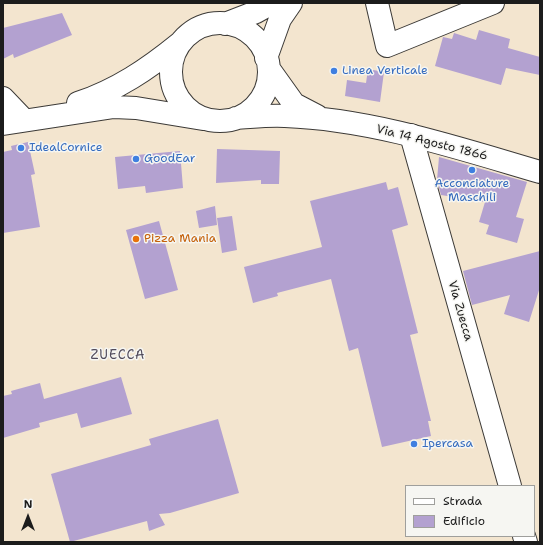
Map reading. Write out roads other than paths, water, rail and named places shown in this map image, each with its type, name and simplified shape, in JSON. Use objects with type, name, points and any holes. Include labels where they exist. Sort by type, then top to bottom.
[{"type":"main road","points":[[225,24],[256,12],[272,3]]},
{"type":"main road","points":[[3,124],[114,107],[136,108],[188,118],[221,121],[236,118],[250,111],[261,100],[267,86],[268,63],[280,19],[291,3]]},
{"type":"main road","points":[[376,3],[387,46],[493,3]]},
{"type":"main road","points":[[24,120],[87,100],[117,88],[140,74],[193,32],[208,25],[225,24],[242,28],[255,38],[265,52],[268,63]]},
{"type":"main road","points":[[193,32],[180,43],[173,57],[171,73],[174,88],[181,102],[192,112],[206,119]]},
{"type":"main road","name":"Via 14 Agosto 1866","points":[[268,63],[294,104],[306,112],[323,119]]},
{"type":"main road","points":[[3,98],[24,120]]},
{"type":"main road","name":"Via 14 Agosto 1866","points":[[236,118],[284,116],[323,119],[411,135],[540,172]]},
{"type":"main road","name":"Via Zuecca","points":[[411,135],[510,485]]},
{"type":"place","name":"Linea Verticale","points":[[334,71]]},
{"type":"place","name":"IdealCornice","points":[[21,148]]},
{"type":"place","name":"GoodEar","points":[[136,159]]},
{"type":"place","name":"Acconciature Maschili","points":[[472,170]]},
{"type":"place","name":"Pizza Mania","points":[[136,239]]},
{"type":"place","name":"Ipercasa","points":[[414,444]]},
{"type":"district","name":"ZUECCA","points":[[118,356]]}]
